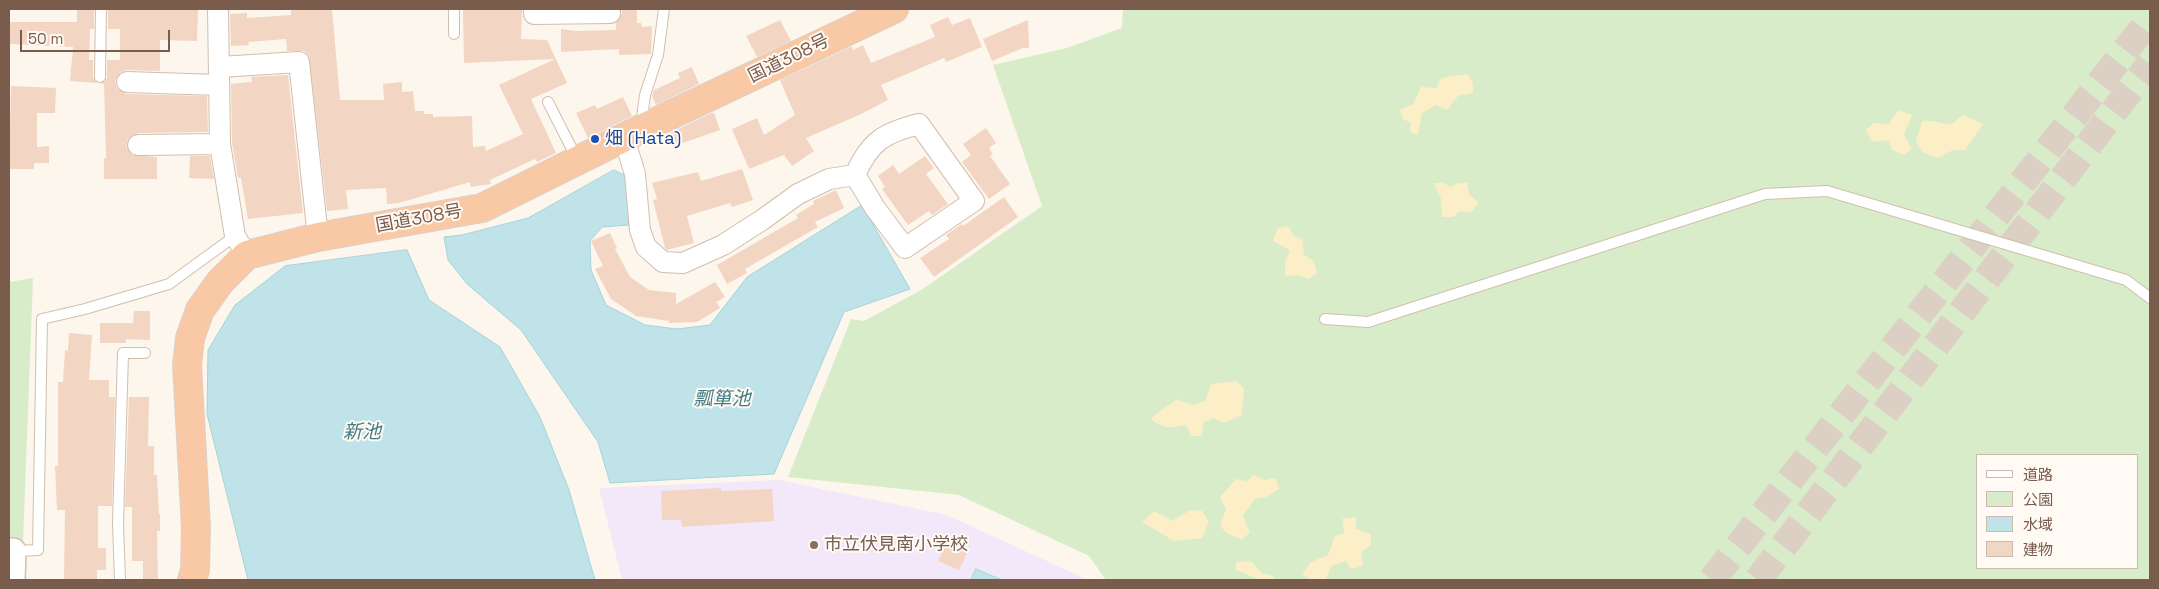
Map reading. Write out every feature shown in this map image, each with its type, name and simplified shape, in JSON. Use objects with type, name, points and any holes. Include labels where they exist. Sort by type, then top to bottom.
[{"type":"highway","name":"国道308号","points":[[192,580],[195,570],[196,528],[187,365],[190,338],[200,310],[220,282],[241,246],[318,237],[482,208],[880,11]]},
{"type":"street","points":[[218,9],[220,144],[241,246]]},
{"type":"street","points":[[534,9],[534,14],[610,13]]},
{"type":"street","points":[[127,82],[220,76],[299,62],[318,237]]},
{"type":"street","points":[[919,124],[974,201],[905,248],[875,208],[855,175],[863,158],[881,138],[893,130],[919,124]]},
{"type":"street","points":[[632,134],[640,230],[646,247],[663,262],[683,264],[723,245],[798,194],[829,179],[855,175]]},
{"type":"street","points":[[138,145],[220,144]]},
{"type":"street","points":[[11,551],[12,580]]},
{"type":"lane","points":[[100,77],[101,9]]},
{"type":"lane","points":[[454,9],[454,34]]},
{"type":"lane","points":[[632,134],[658,55],[664,9]]},
{"type":"lane","points":[[548,102],[578,161]]},
{"type":"lane","points":[[1326,319],[1368,322],[1765,194],[1827,191],[2126,280],[2150,298]]},
{"type":"lane","points":[[11,551],[38,550],[42,319],[85,309],[170,284],[241,246]]},
{"type":"lane","points":[[120,580],[118,523],[123,353],[145,353]]},
{"type":"shaded area","name":"市立伏見南小学校","points":[[779,480],[947,515],[1088,580],[622,580],[599,488]]},
{"type":"green space","points":[[1123,9],[2150,9],[2150,580],[1106,580],[1089,556],[959,495],[788,477],[851,319],[864,321],[923,289],[1042,206],[993,65],[1067,48],[1122,28]]},
{"type":"green space","points":[[33,278],[23,541],[9,540],[9,282]]},
{"type":"sand","points":[[1467,74],[1473,83],[1473,93],[1458,96],[1447,110],[1436,105],[1422,113],[1418,135],[1410,132],[1411,123],[1403,119],[1400,110],[1413,104],[1421,87],[1436,88],[1441,78]]},
{"type":"sand","points":[[1898,110],[1912,115],[1904,135],[1912,149],[1904,155],[1892,150],[1889,140],[1872,142],[1866,130],[1873,123],[1889,124]]},
{"type":"sand","points":[[1963,115],[1983,124],[1965,150],[1953,150],[1938,158],[1922,152],[1916,142],[1922,121],[1952,124]]},
{"type":"sand","points":[[1434,183],[1444,183],[1450,187],[1458,183],[1467,183],[1469,194],[1479,203],[1471,212],[1459,212],[1453,217],[1442,217],[1441,199]]},
{"type":"sand","points":[[1288,226],[1294,236],[1302,239],[1304,255],[1313,260],[1317,273],[1308,279],[1299,275],[1285,276],[1285,262],[1290,250],[1273,241],[1278,228]]},
{"type":"sand","points":[[1237,381],[1244,389],[1242,415],[1224,423],[1213,418],[1203,423],[1202,436],[1191,436],[1186,425],[1167,427],[1159,425],[1151,419],[1177,399],[1192,405],[1205,401],[1211,384]]},
{"type":"sand","points":[[1253,475],[1264,480],[1276,478],[1279,489],[1266,497],[1255,499],[1243,516],[1250,532],[1242,540],[1227,533],[1220,526],[1226,509],[1220,497],[1236,479],[1247,481]]},
{"type":"sand","points":[[1190,510],[1202,511],[1209,522],[1202,538],[1174,541],[1142,522],[1154,511],[1173,521]]},
{"type":"sand","points":[[1356,517],[1356,529],[1371,534],[1371,545],[1361,552],[1363,566],[1351,569],[1346,561],[1331,566],[1326,580],[1311,580],[1302,574],[1311,562],[1328,555],[1335,536],[1344,533],[1342,519]]},
{"type":"sand","points":[[1251,561],[1262,573],[1274,576],[1274,580],[1259,580],[1235,569],[1237,562]]},
{"type":"water","name":"瓢箪池","points":[[614,170],[628,177],[629,225],[602,227],[590,241],[591,270],[606,305],[645,325],[677,329],[710,325],[747,277],[862,205],[910,289],[844,312],[774,474],[610,483],[598,442],[521,330],[467,284],[448,260],[444,237],[462,235],[528,218]]},
{"type":"water","name":"新池","points":[[407,250],[429,300],[500,347],[540,417],[569,490],[595,580],[248,580],[207,414],[208,350],[235,305],[285,266]]},
{"type":"water","points":[[976,569],[1002,580],[971,580]]},
{"type":"building","points":[[77,9],[94,9],[94,29],[90,29],[89,60],[93,60],[93,77],[97,83],[70,81],[73,47],[9,44],[9,22],[77,22]]},
{"type":"building","points":[[108,9],[198,9],[197,41],[160,40],[160,71],[127,70],[121,72],[115,81],[117,88],[126,94],[207,96],[208,132],[138,133],[128,139],[126,146],[132,155],[157,157],[157,179],[104,179],[104,158],[106,158],[104,84],[101,84],[107,78],[107,60],[120,60],[120,29],[108,29]]},
{"type":"building","points":[[291,9],[332,9],[340,100],[384,100],[383,84],[402,82],[402,92],[413,91],[415,111],[433,114],[433,117],[472,116],[473,147],[485,146],[486,151],[523,134],[499,85],[555,59],[464,63],[463,9],[522,9],[521,39],[547,40],[567,83],[531,99],[556,153],[537,162],[535,159],[490,180],[491,184],[471,187],[470,182],[399,203],[387,204],[386,188],[346,190],[348,209],[327,211],[309,56],[304,51],[287,51],[286,39],[248,42],[249,45],[231,46],[230,14],[247,13],[247,18],[291,15]]},
{"type":"building","points":[[621,9],[637,9],[637,23],[641,23],[642,27],[652,26],[651,54],[619,55],[619,49],[561,52],[561,29],[576,31],[616,30],[616,23],[622,13]]},
{"type":"building","points":[[948,17],[952,25],[970,18],[982,47],[946,62],[944,58],[881,85],[888,100],[806,138],[814,151],[792,166],[784,155],[749,169],[732,129],[757,118],[764,135],[795,115],[780,80],[852,46],[853,50],[863,45],[871,63],[935,37],[930,25]]},
{"type":"building","points":[[780,20],[791,41],[757,57],[746,36]]},
{"type":"building","points":[[1028,20],[1029,48],[1023,48],[992,61],[983,39]]},
{"type":"building","points":[[692,67],[699,84],[656,105],[652,96],[654,90],[680,78],[678,73]]},
{"type":"building","points":[[288,75],[303,213],[248,219],[241,178],[238,178],[232,143],[231,84],[252,82],[251,77]]},
{"type":"building","points":[[11,86],[56,88],[55,113],[37,113],[37,147],[49,146],[49,163],[34,163],[34,169],[9,169]]},
{"type":"building","points":[[623,97],[632,116],[588,138],[576,113],[595,105],[597,109]]},
{"type":"building","points":[[714,113],[720,130],[674,146],[670,133]]},
{"type":"building","points":[[986,128],[996,143],[989,148],[993,154],[990,156],[1010,184],[989,199],[962,162],[971,155],[963,144]]},
{"type":"building","points":[[190,156],[210,156],[214,179],[189,178]]},
{"type":"building","points":[[925,156],[934,168],[926,174],[948,204],[932,215],[929,211],[908,225],[882,189],[885,187],[878,176],[893,165],[899,174]]},
{"type":"building","points":[[742,169],[753,200],[732,207],[730,203],[687,216],[694,243],[667,250],[653,200],[657,199],[652,183],[698,172],[701,181]]},
{"type":"building","points":[[836,190],[844,208],[815,222],[818,227],[745,269],[747,273],[727,284],[717,265],[798,218],[796,215],[814,204],[813,201]]},
{"type":"building","points":[[1004,197],[1018,217],[934,277],[920,258],[949,239],[946,235],[962,224],[963,226]]},
{"type":"building","points":[[610,233],[617,248],[615,249],[630,277],[649,290],[676,293],[676,304],[715,282],[725,297],[716,302],[720,308],[697,322],[669,323],[669,321],[636,316],[611,299],[595,269],[603,266],[591,241]]},
{"type":"building","points":[[134,311],[150,311],[150,340],[126,339],[126,343],[100,343],[100,323],[133,323]]},
{"type":"building","points":[[69,333],[92,335],[89,380],[109,380],[109,397],[115,397],[112,506],[98,506],[98,548],[106,548],[106,570],[97,570],[97,580],[64,580],[65,510],[57,510],[55,466],[58,466],[58,382],[63,382],[65,350],[68,351]]},
{"type":"building","points":[[129,397],[149,397],[148,446],[154,446],[154,475],[157,475],[160,514],[160,531],[157,531],[158,580],[143,580],[143,561],[132,561],[132,507],[125,507]]},
{"type":"building","points":[[721,488],[721,491],[772,489],[774,521],[682,527],[681,520],[662,520],[661,491]]},
{"type":"building","points":[[946,544],[967,553],[959,570],[938,561]]},
{"type":"tunnel","points":[[1712,580],[2150,19]]},
{"type":"tunnel","points":[[1758,580],[2150,64]]},
{"type":"place","name":"畑 (Hata)","points":[[595,139]]},
{"type":"place","name":"市立伏見南小学校","points":[[814,545]]}]
